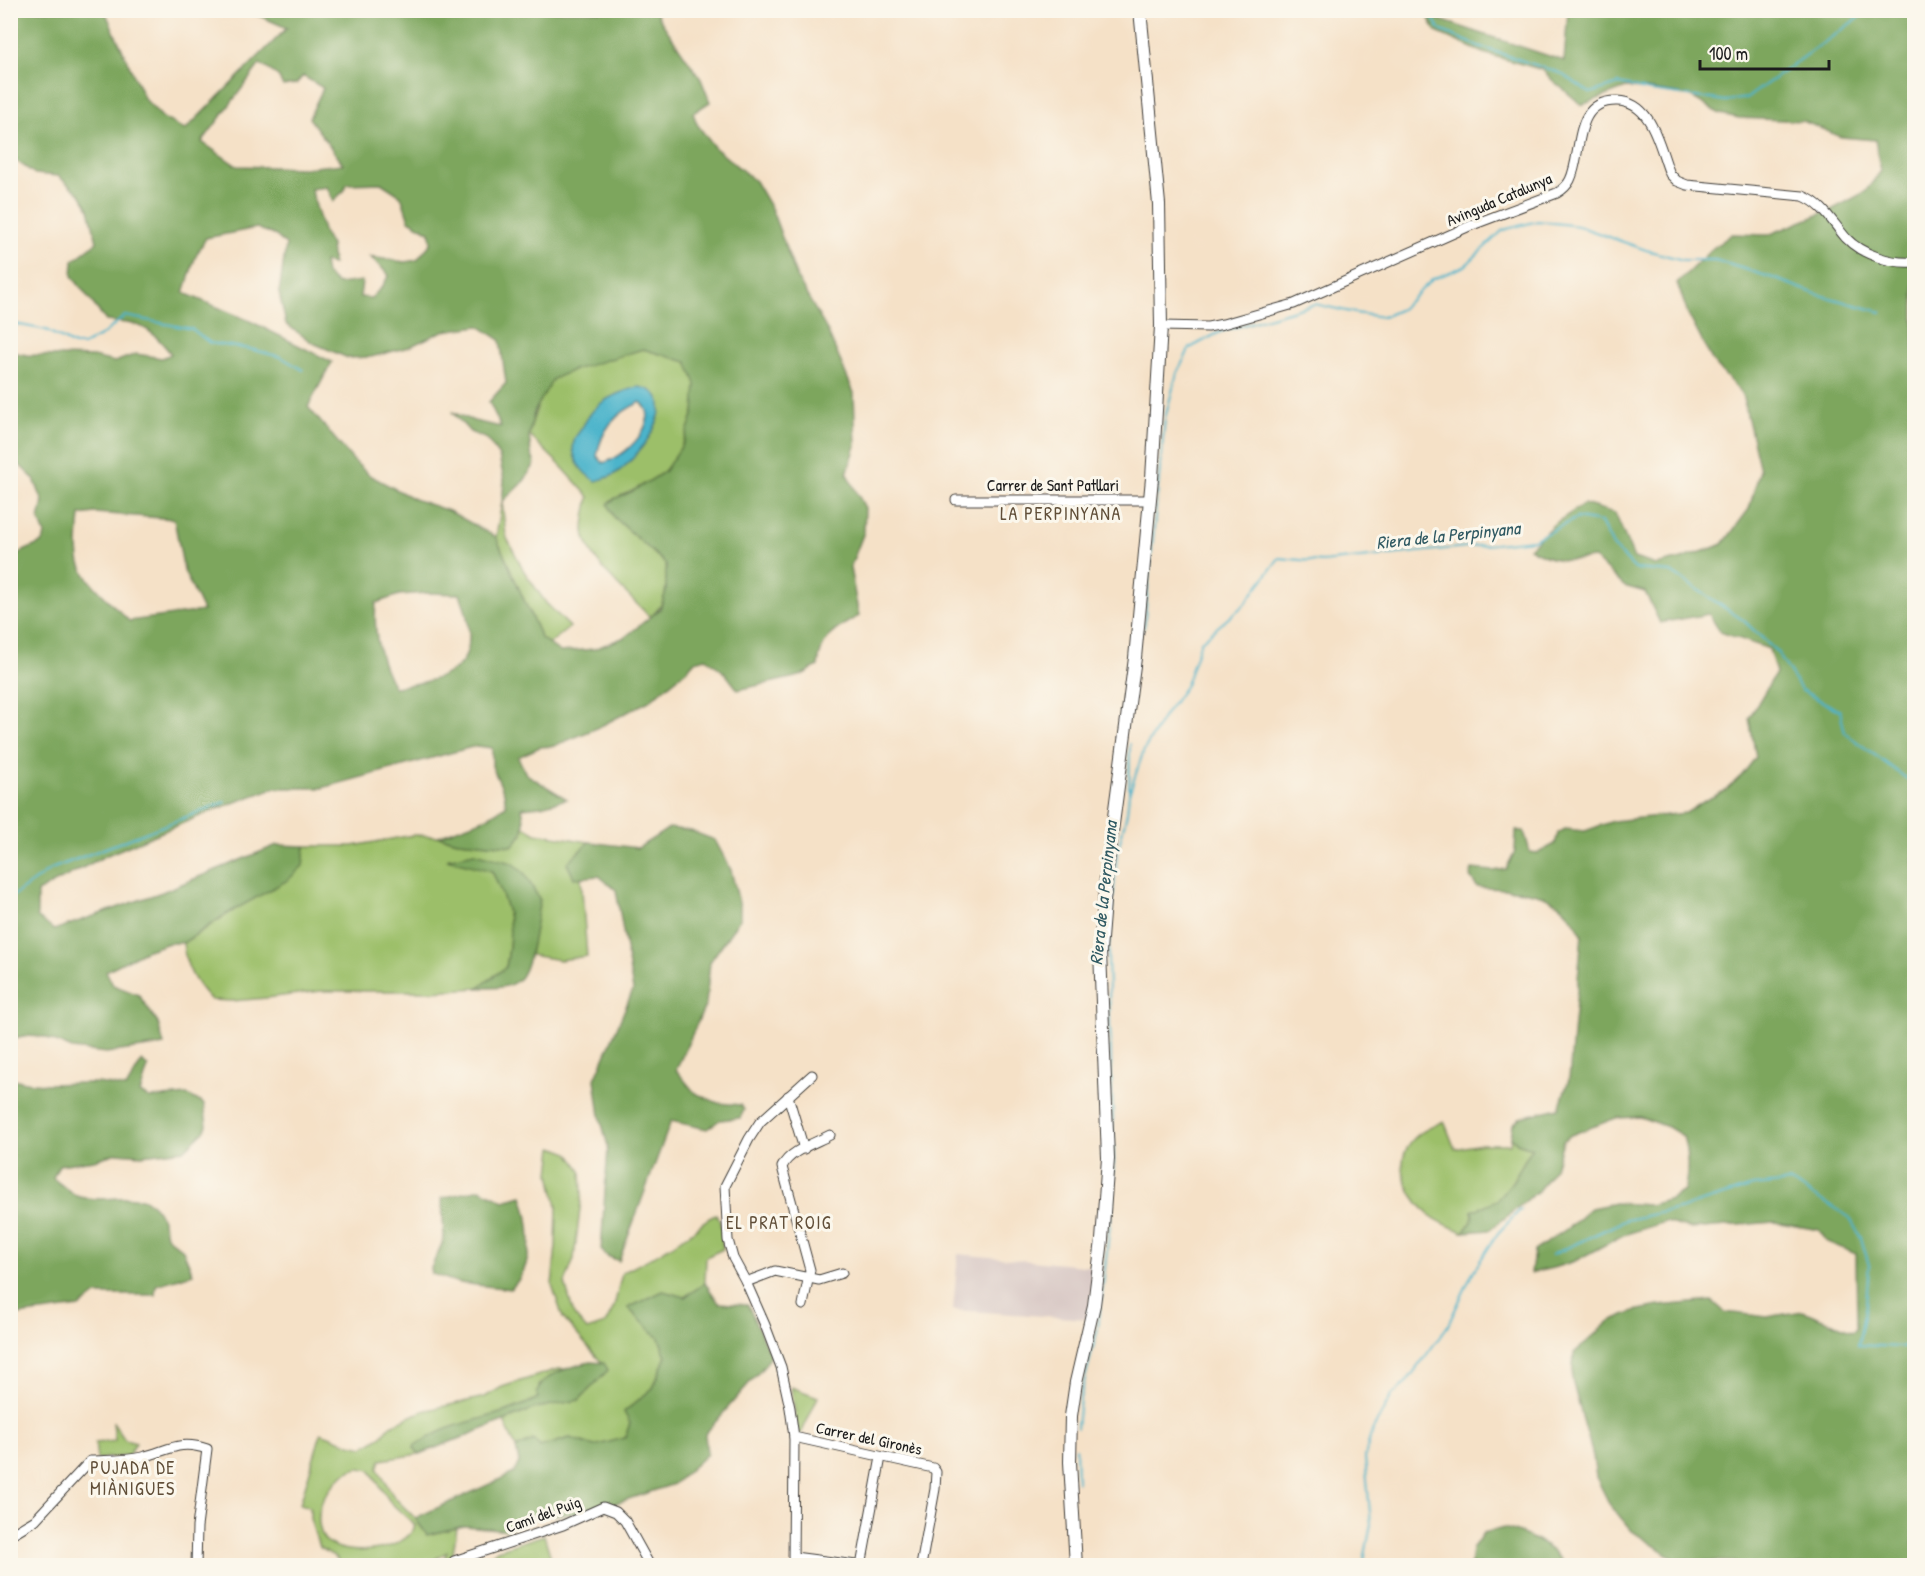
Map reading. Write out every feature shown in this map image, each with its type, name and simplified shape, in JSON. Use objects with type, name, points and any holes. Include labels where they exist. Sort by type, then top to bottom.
[{"type":"street","points":[[1076,1566],[1071,1484],[1071,1416],[1076,1382],[1094,1305],[1102,1240],[1108,1158],[1100,951],[1106,877],[1133,680],[1150,500],[1161,326],[1159,204],[1140,10]]},
{"type":"street","name":"Avinguda Catalunya","points":[[1161,326],[1208,327],[1294,304],[1472,225],[1557,194],[1571,177],[1577,141],[1591,110],[1610,101],[1630,103],[1646,114],[1670,174],[1677,181],[1687,185],[1803,196],[1820,205],[1847,239],[1860,249],[1888,259],[1914,262]]},
{"type":"street","name":"Carrer de Sant Patllari","points":[[956,500],[1150,500]]},
{"type":"street","points":[[812,1075],[760,1122],[726,1186],[728,1240],[733,1258],[746,1282],[781,1367],[790,1408],[794,1437],[794,1561],[862,1565],[880,1457]]},
{"type":"street","points":[[788,1096],[804,1149]]},
{"type":"street","points":[[803,1305],[810,1270],[782,1167],[784,1162],[830,1135]]},
{"type":"street","points":[[746,1282],[775,1270],[819,1280],[842,1274]]},
{"type":"street","name":"Carrer del Gironès","points":[[794,1437],[926,1466],[936,1472],[921,1566]]},
{"type":"street","points":[[10,1535],[35,1520],[90,1461],[143,1456],[177,1445],[195,1445],[207,1449],[197,1527],[196,1566]]},
{"type":"street","name":"Camí del Puig","points":[[454,1561],[563,1525],[603,1507],[616,1512],[625,1521],[650,1566]]},
{"type":"shaded area","points":[[958,1254],[1095,1267],[1088,1319],[953,1310]]},
{"type":"green space","points":[[11,10],[105,11],[144,98],[163,118],[185,130],[287,28],[248,11],[656,11],[701,79],[710,102],[693,113],[697,124],[714,147],[755,181],[772,210],[797,278],[827,330],[854,393],[856,446],[847,474],[865,508],[864,532],[850,568],[859,616],[831,635],[822,648],[818,666],[800,676],[738,690],[725,673],[706,658],[695,661],[649,701],[597,728],[554,746],[540,747],[518,757],[526,774],[567,799],[522,808],[523,829],[520,837],[512,846],[458,841],[438,836],[484,819],[506,806],[504,793],[492,766],[492,748],[476,746],[322,788],[274,788],[214,810],[105,856],[37,892],[37,917],[54,930],[162,892],[277,845],[305,846],[303,866],[288,880],[225,915],[183,943],[169,943],[145,951],[106,971],[113,985],[139,995],[158,1023],[164,1045],[106,1053],[72,1049],[45,1037],[23,1036],[11,1039],[10,603],[18,589],[18,578],[13,562],[19,553],[43,542],[45,535],[39,519],[43,502],[34,479],[11,457],[11,352],[27,355],[93,357],[115,362],[136,354],[162,358],[171,354],[156,337],[143,328],[128,323],[106,321],[72,276],[73,261],[97,242],[89,209],[80,194],[58,176],[35,174],[11,157]],"holes":[[[260,64],[278,76],[283,86],[296,84],[303,76],[323,88],[309,118],[343,164],[304,168],[237,166],[202,142]],[[381,183],[401,196],[409,220],[430,232],[431,243],[417,260],[405,262],[370,257],[389,275],[382,287],[371,298],[360,297],[362,281],[338,284],[326,274],[324,262],[333,264],[331,245],[324,234],[311,189],[327,187],[333,201],[344,191],[347,184]],[[257,228],[276,236],[286,245],[279,293],[286,324],[313,343],[348,358],[371,357],[409,347],[443,331],[479,326],[500,340],[506,383],[489,402],[501,427],[474,421],[452,412],[470,432],[487,439],[499,456],[504,480],[502,502],[524,481],[535,464],[529,435],[534,412],[553,379],[571,371],[643,349],[687,362],[696,384],[694,412],[683,444],[664,472],[608,504],[614,517],[666,564],[666,591],[660,609],[625,637],[594,649],[560,652],[541,638],[496,537],[449,511],[414,499],[369,475],[353,460],[308,407],[332,362],[250,321],[184,293],[195,258],[206,238]],[[95,513],[174,519],[184,571],[203,611],[129,621],[94,586],[83,571],[78,551],[80,515]],[[460,594],[469,632],[469,643],[463,661],[456,668],[434,679],[394,687],[379,647],[376,603],[399,595]]]},
{"type":"green space","points":[[1425,11],[1432,11],[1438,19],[1564,61],[1568,11],[1914,11],[1914,1565],[1748,1566],[1736,1562],[1676,1560],[1632,1531],[1610,1505],[1596,1477],[1593,1456],[1572,1380],[1574,1353],[1610,1321],[1634,1311],[1659,1306],[1712,1301],[1725,1312],[1767,1317],[1803,1311],[1853,1331],[1857,1327],[1856,1254],[1827,1242],[1819,1230],[1774,1222],[1691,1229],[1665,1222],[1623,1235],[1575,1261],[1531,1273],[1534,1251],[1568,1228],[1591,1208],[1615,1203],[1650,1205],[1671,1199],[1684,1191],[1687,1164],[1683,1136],[1668,1127],[1640,1117],[1616,1118],[1571,1135],[1563,1141],[1555,1168],[1538,1191],[1490,1230],[1463,1232],[1474,1215],[1472,1211],[1497,1200],[1512,1182],[1532,1148],[1517,1143],[1511,1137],[1513,1124],[1521,1117],[1559,1108],[1569,1079],[1582,934],[1574,920],[1555,902],[1527,892],[1477,887],[1470,877],[1472,869],[1493,871],[1506,869],[1515,851],[1516,831],[1524,831],[1530,852],[1538,853],[1555,844],[1558,833],[1565,829],[1585,831],[1613,821],[1686,813],[1725,791],[1756,757],[1749,718],[1776,673],[1769,649],[1720,632],[1709,614],[1660,623],[1645,592],[1624,586],[1594,558],[1553,559],[1529,548],[1554,524],[1584,504],[1615,513],[1634,558],[1656,565],[1682,559],[1723,544],[1749,509],[1760,470],[1742,394],[1713,362],[1688,314],[1677,283],[1713,248],[1732,234],[1768,235],[1833,209],[1865,192],[1881,171],[1875,140],[1841,137],[1803,121],[1739,118],[1720,114],[1690,96],[1646,89],[1626,88],[1582,105],[1543,70],[1483,53],[1436,32]]},
{"type":"green space","points":[[643,349],[687,362],[696,384],[695,406],[688,431],[670,465],[652,480],[614,499],[614,517],[666,564],[665,593],[661,605],[650,617],[610,576],[592,552],[584,529],[589,497],[529,435],[541,397],[553,378],[581,367]],"holes":[[[641,402],[649,413],[644,428],[635,442],[620,455],[603,463],[597,456],[599,446],[606,430],[617,416]]]},
{"type":"green space","points":[[502,502],[506,536],[524,571],[546,603],[570,627],[549,644],[541,638],[496,537]]},
{"type":"green space","points":[[524,826],[536,833],[589,842],[567,864],[574,877],[581,877],[587,956],[560,960],[530,955],[539,900],[524,873],[448,858],[492,871],[503,896],[509,918],[510,939],[506,967],[478,988],[432,991],[321,991],[232,1001],[211,1000],[196,981],[189,967],[183,943],[302,866],[305,846],[353,846],[413,835],[512,846],[523,834]]},
{"type":"green space","points":[[669,828],[691,831],[715,840],[731,870],[740,907],[740,919],[710,962],[706,1004],[676,1070],[695,1093],[718,1103],[741,1105],[744,1110],[740,1118],[720,1120],[707,1129],[671,1121],[619,1261],[607,1256],[601,1250],[608,1147],[600,1116],[595,1079],[633,990],[616,890],[599,876],[574,878],[567,863],[589,842],[638,848]]},
{"type":"green space","points":[[474,853],[512,863],[524,873],[540,900],[532,943],[523,974],[514,983],[494,988],[478,988],[506,967],[510,928],[503,897],[492,871],[447,859]]},
{"type":"green space","points":[[142,1061],[148,1067],[140,1093],[149,1098],[188,1095],[204,1104],[207,1125],[204,1131],[184,1150],[142,1155],[117,1153],[94,1160],[59,1165],[53,1178],[80,1197],[134,1198],[145,1200],[154,1206],[161,1218],[166,1236],[183,1250],[193,1274],[156,1285],[155,1295],[96,1295],[80,1307],[11,1316],[11,1078],[31,1083],[98,1083],[126,1088]]},
{"type":"green space","points":[[1444,1121],[1455,1149],[1481,1144],[1510,1144],[1511,1137],[1517,1143],[1532,1148],[1512,1182],[1497,1201],[1472,1211],[1472,1220],[1463,1232],[1438,1221],[1426,1212],[1412,1194],[1404,1174],[1403,1163],[1410,1143],[1422,1132]]},
{"type":"green space","points":[[553,1147],[569,1153],[581,1170],[582,1193],[574,1259],[565,1283],[574,1315],[587,1330],[605,1324],[614,1307],[622,1273],[673,1245],[708,1218],[716,1215],[720,1221],[723,1249],[706,1257],[705,1283],[684,1297],[663,1291],[628,1308],[659,1338],[666,1356],[653,1388],[624,1412],[630,1423],[625,1438],[594,1446],[570,1438],[540,1447],[534,1440],[516,1448],[504,1421],[536,1408],[579,1400],[608,1370],[563,1318],[552,1285],[557,1206],[550,1174]]},
{"type":"green space","points":[[480,1189],[504,1201],[522,1196],[526,1208],[530,1233],[528,1257],[519,1279],[511,1289],[459,1283],[432,1274],[431,1268],[444,1239],[442,1198]]},
{"type":"green space","points":[[705,1283],[719,1303],[748,1305],[770,1355],[765,1365],[705,1434],[707,1454],[674,1484],[586,1513],[538,1516],[515,1525],[509,1530],[464,1526],[427,1535],[415,1518],[514,1473],[519,1462],[516,1448],[534,1440],[540,1447],[570,1438],[594,1446],[625,1438],[630,1423],[624,1412],[653,1388],[666,1356],[659,1338],[628,1308],[663,1291],[685,1297]]},
{"type":"green space","points":[[590,1362],[604,1363],[608,1370],[579,1400],[536,1408],[420,1454],[414,1448],[415,1445],[445,1430],[538,1398],[541,1384],[547,1378]]},
{"type":"green space","points":[[558,1369],[565,1369],[539,1385],[538,1398],[529,1403],[414,1448],[420,1454],[381,1460],[378,1469],[394,1497],[415,1518],[427,1535],[457,1528],[451,1565],[442,1565],[447,1552],[425,1565],[384,1565],[382,1562],[371,1565],[339,1565],[337,1558],[319,1547],[310,1519],[310,1507],[300,1504],[321,1433],[364,1447],[382,1436],[391,1425],[423,1411],[485,1397],[502,1387]],"holes":[[[359,1468],[370,1470],[390,1502],[415,1525],[410,1534],[388,1547],[360,1551],[334,1546],[325,1540],[320,1530],[319,1515],[323,1500],[333,1484],[345,1474]]]},
{"type":"green space","points":[[791,1387],[818,1397],[801,1434],[798,1434]]},
{"type":"green space","points":[[113,1422],[125,1440],[136,1443],[128,1456],[97,1459],[95,1443],[115,1441]]},
{"type":"green space","points":[[1504,1528],[1546,1546],[1564,1565],[1470,1565],[1472,1549],[1483,1533]]},
{"type":"green space","points":[[544,1535],[552,1561],[543,1565],[479,1566],[497,1550]]},
{"type":"water","points":[[639,387],[653,393],[660,402],[659,415],[654,429],[645,444],[623,468],[611,476],[596,481],[581,469],[575,457],[573,444],[575,438],[597,406],[614,395]],"holes":[[[641,402],[647,410],[648,419],[638,438],[621,454],[603,463],[597,456],[602,438],[611,423],[624,411]]]},
{"type":"waterway","points":[[1428,10],[1440,30],[1478,46],[1560,73],[1590,93],[1619,84],[1650,91],[1726,101],[1747,98],[1869,10]]},
{"type":"waterway","points":[[1144,628],[1165,418],[1177,373],[1190,348],[1220,332],[1315,304],[1383,317],[1401,309],[1433,279],[1465,266],[1503,230],[1538,221],[1578,226],[1646,250],[1683,260],[1715,260],[1816,294],[1881,312]]},
{"type":"waterway","points":[[10,323],[46,330],[74,345],[83,345],[102,335],[125,316],[192,329],[210,343],[250,349],[281,357],[303,370]]},
{"type":"waterway","name":"Riera de la Perpinyana","points":[[1077,1428],[1080,1398],[1098,1328],[1112,1207],[1114,1162],[1108,956],[1117,853],[1127,813],[1129,794],[1144,750],[1186,685],[1201,641],[1244,605],[1279,558],[1322,562],[1533,540],[1577,518],[1601,522],[1613,546],[1635,569],[1671,572],[1743,620],[1777,652],[1801,690],[1840,711],[1845,733],[1914,784]]},
{"type":"waterway","points":[[1129,792],[1130,744]]},
{"type":"waterway","points":[[10,898],[51,869],[225,802]]},
{"type":"waterway","points":[[1552,1255],[1626,1220],[1683,1208],[1753,1186],[1791,1182],[1849,1217],[1861,1238],[1869,1265],[1866,1305],[1858,1345],[1901,1347],[1914,1343]]},
{"type":"waterway","points":[[1363,1566],[1371,1524],[1365,1458],[1371,1433],[1392,1395],[1405,1384],[1447,1327],[1473,1272],[1498,1233],[1521,1209]]},
{"type":"waterway","name":"Riera de la Perpinyana","points":[[1076,1448],[1077,1482]]},
{"type":"district","name":"LA PERPINYANA","points":[[1061,513]]},
{"type":"district","name":"EL PRAT ROIG","points":[[779,1222]]},
{"type":"district","name":"PUJADA DE MIÀNIGUES","points":[[133,1477]]}]
